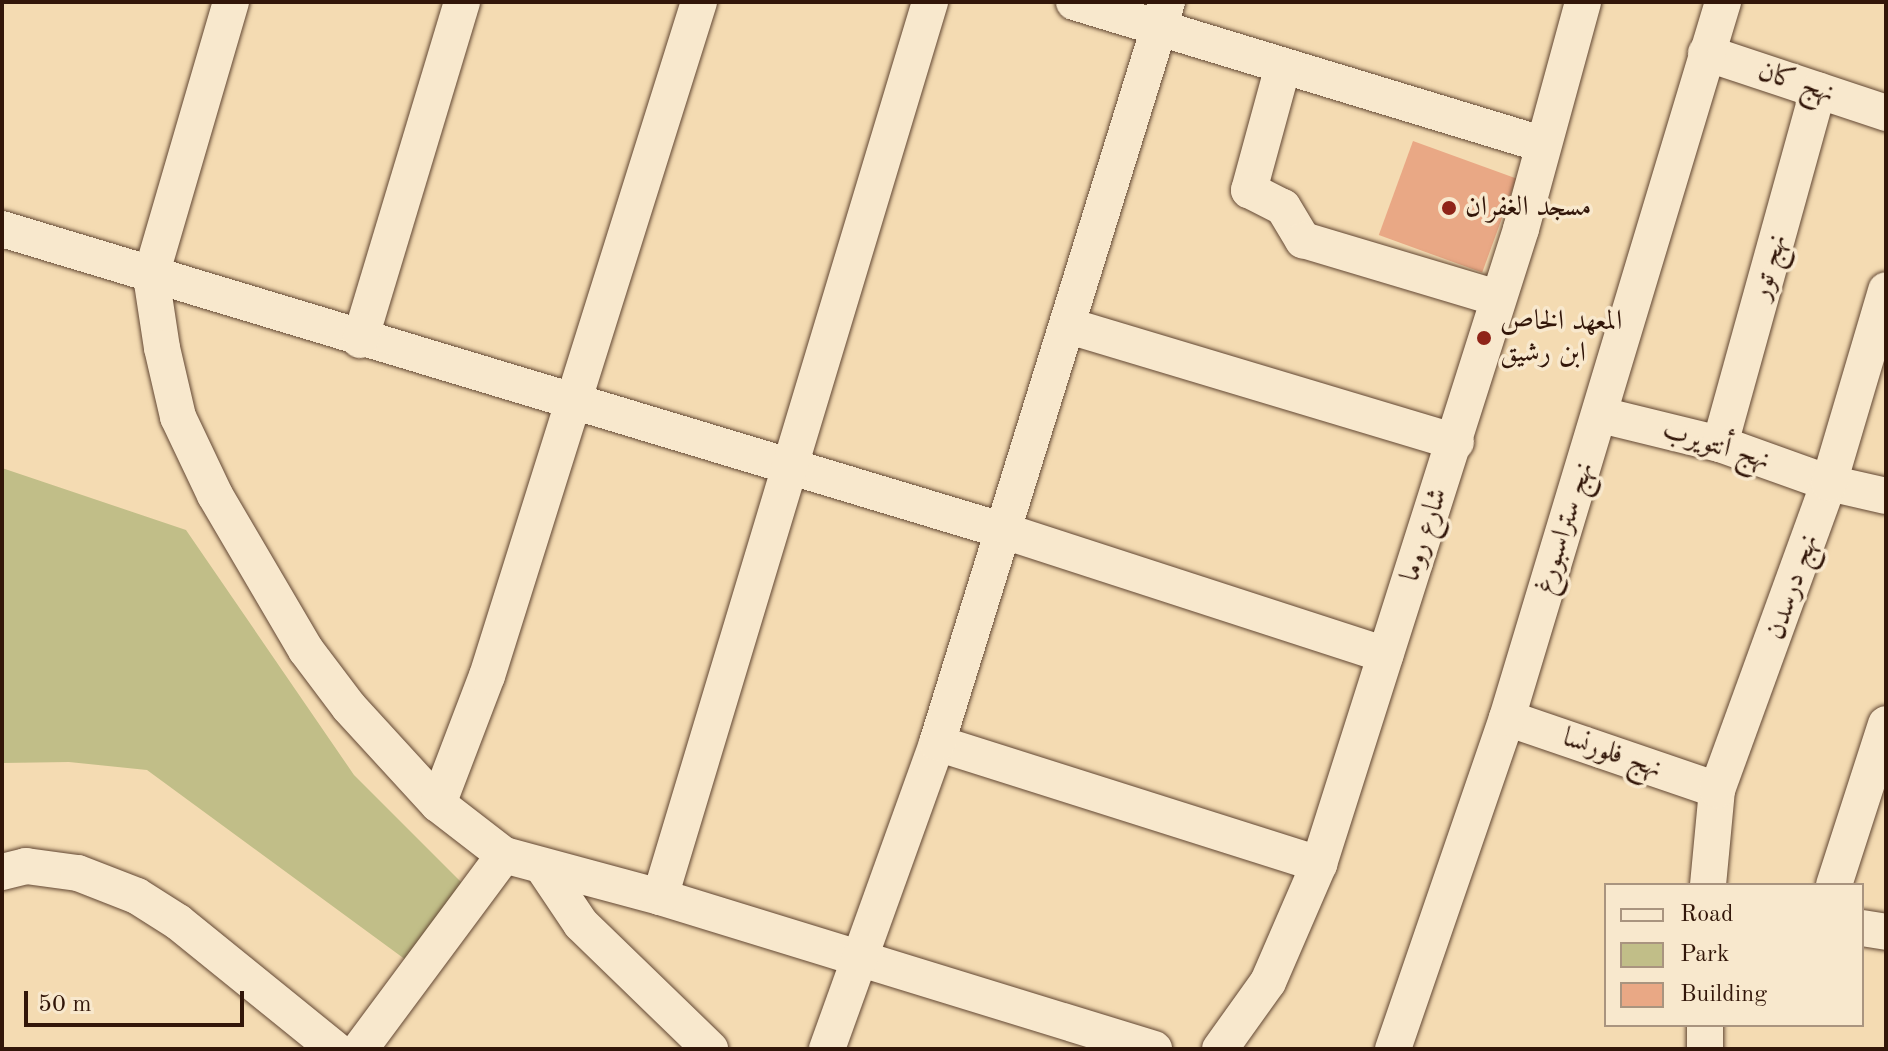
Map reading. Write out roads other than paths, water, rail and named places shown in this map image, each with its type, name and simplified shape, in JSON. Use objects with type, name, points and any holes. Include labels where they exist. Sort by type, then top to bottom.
[{"type":"street","points":[[231,2],[151,276],[178,417],[215,495],[306,650],[349,707],[438,804],[504,855],[544,869],[660,897],[1154,1049]]},
{"type":"street","points":[[360,340],[462,2]]},
{"type":"street","points":[[438,804],[487,676],[699,2]]},
{"type":"street","points":[[660,897],[930,2]]},
{"type":"street","points":[[1074,2],[1163,16],[1283,66],[1542,144]]},
{"type":"street","name":"شارع روما","points":[[1220,1049],[1268,982],[1319,864],[1456,442],[1583,2]]},
{"type":"street","name":"نهج ستراسبورغ","points":[[1393,1049],[1507,718],[1601,415],[1723,2]]},
{"type":"street","points":[[827,1049],[937,743],[1163,16]]},
{"type":"street","name":"نهج كان","points":[[1706,53],[1886,113]]},
{"type":"street","points":[[1283,66],[1249,190],[1283,207],[1303,240],[1498,298]]},
{"type":"street","name":"نهج تور","points":[[1720,444],[1818,90]]},
{"type":"street","points":[[2,229],[360,340],[1004,531],[1385,655]]},
{"type":"street","name":"نهج درسدن","points":[[1708,883],[1717,790],[1877,349],[1886,290]]},
{"type":"street","points":[[1069,326],[1456,442]]},
{"type":"street","name":"نهج أنتويرب","points":[[1601,415],[1720,444],[1829,483],[1886,496]]},
{"type":"street","name":"نهج فلورنسا","points":[[1507,718],[1717,790]]},
{"type":"street","points":[[1835,883],[1886,724]]},
{"type":"street","points":[[937,743],[1319,864]]},
{"type":"street","points":[[360,1049],[504,855]]},
{"type":"street","points":[[2,872],[26,866],[78,873],[137,896],[178,922],[335,1049]]},
{"type":"street","points":[[544,869],[581,924],[710,1049]]},
{"type":"street","points":[[1864,928],[1886,932]]},
{"type":"street","points":[[1705,1027],[1705,1049]]},
{"type":"place","name":"مسجد الغفران","points":[[1449,208]]},
{"type":"place","name":"المعهد الخاص ابن رشيق","points":[[1484,338]]}]
